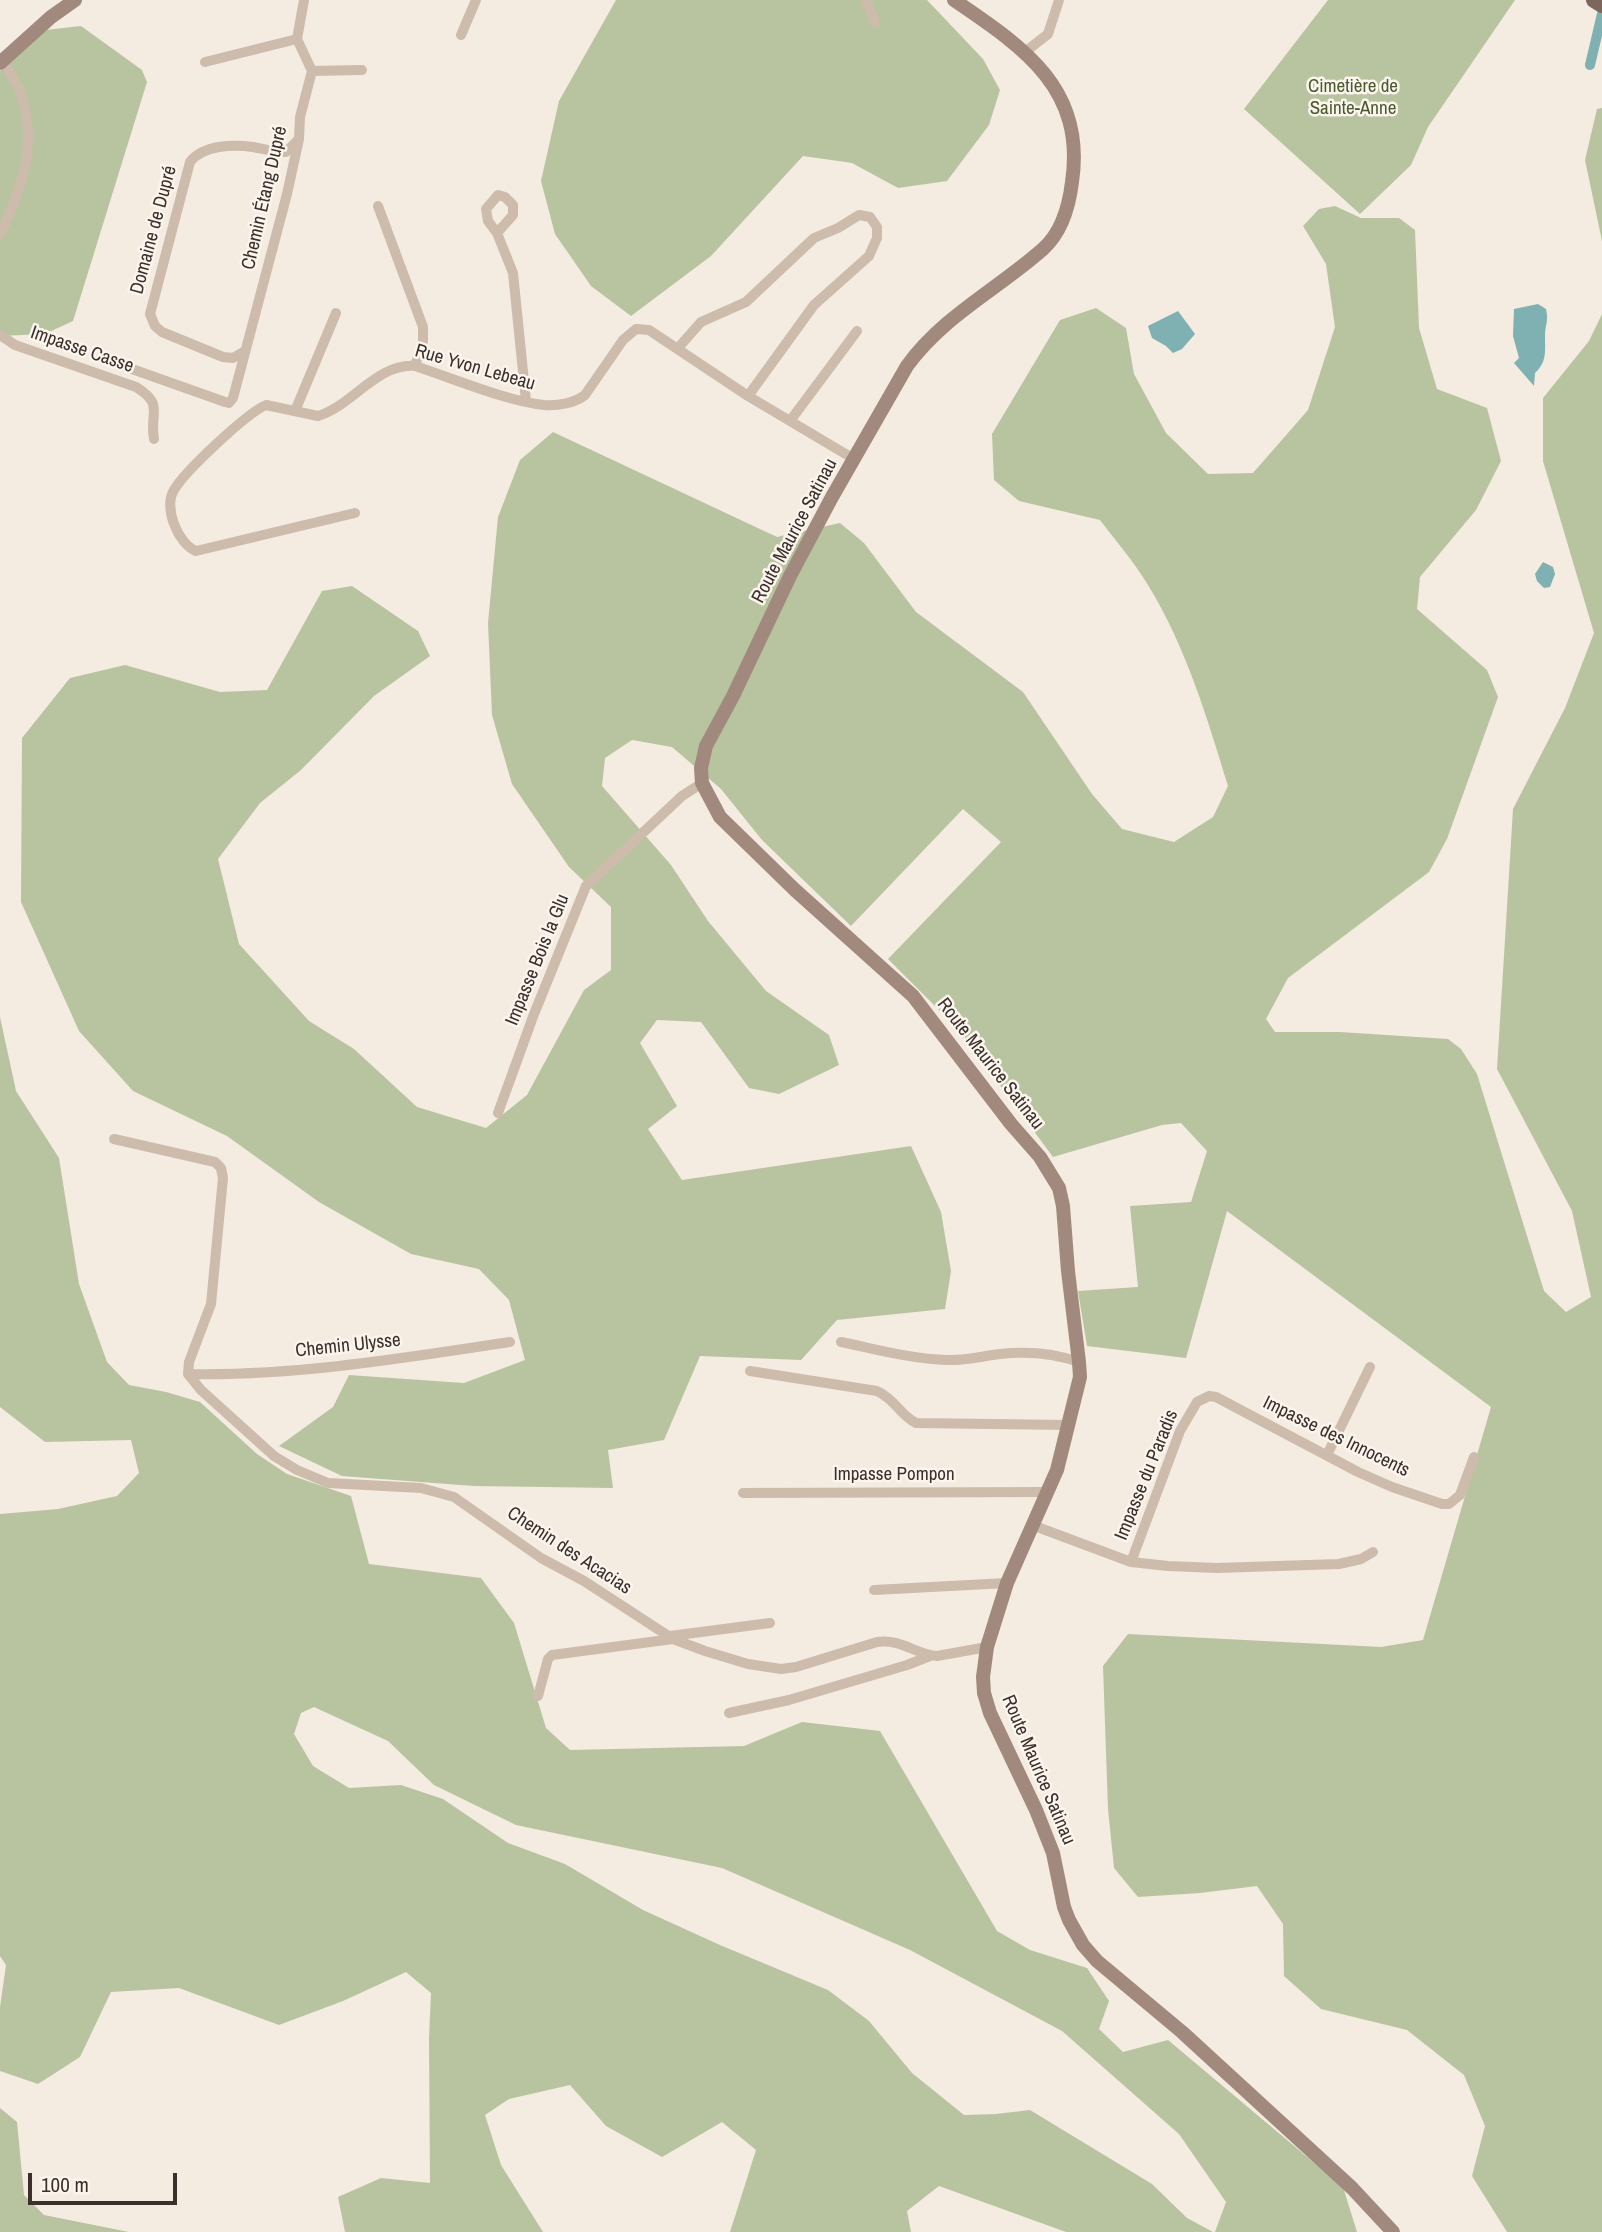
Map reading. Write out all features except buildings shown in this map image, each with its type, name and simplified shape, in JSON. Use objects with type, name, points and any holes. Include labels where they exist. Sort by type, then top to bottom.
[{"type":"main road","points":[[1,62],[51,17],[75,0]]},
{"type":"main road","name":"Route Maurice Satinau","points":[[954,0],[1025,52],[1037,63],[1058,92],[1070,119],[1073,139],[1073,175],[1067,211],[1044,248],[940,328],[907,366],[790,576],[706,746],[701,768],[702,783],[720,817],[795,890],[913,996],[1011,1124],[1040,1157],[1059,1188],[1080,1377],[1057,1470],[1007,1583],[987,1647],[983,1677],[990,1713],[1054,1853],[1069,1920],[1083,1945],[1097,1961],[1182,2032],[1352,2188],[1393,2232]]},
{"type":"street","points":[[304,0],[297,39],[312,71],[362,70]]},
{"type":"street","points":[[461,35],[476,0]]},
{"type":"street","points":[[866,0],[875,23]]},
{"type":"street","points":[[1025,52],[1048,34],[1059,0]]},
{"type":"street","points":[[205,62],[297,39]]},
{"type":"street","points":[[0,234],[15,204],[24,177],[29,144],[28,122],[18,87],[1,62]]},
{"type":"street","name":"Chemin Étang Dupré","points":[[101,358],[229,403],[233,398],[287,194],[299,139],[300,117],[312,71]]},
{"type":"street","name":"Domaine de Dupré","points":[[245,351],[233,358],[223,357],[162,332],[155,326],[150,314],[190,162],[194,156],[207,149],[240,146],[286,152],[299,139]]},
{"type":"street","points":[[378,206],[423,327],[423,341],[415,366]]},
{"type":"street","points":[[678,348],[701,322],[746,302],[814,238],[859,215],[870,217],[877,227],[877,238],[869,256],[814,305],[748,396]]},
{"type":"street","points":[[497,233],[513,273],[526,401]]},
{"type":"street","points":[[295,411],[336,313]]},
{"type":"street","name":"Rue Yvon Lebeau","points":[[355,513],[196,551],[184,544],[180,538],[172,518],[170,503],[173,490],[213,447],[258,408],[266,405],[312,415],[323,414],[391,369],[415,366],[526,401],[555,405],[580,399],[585,395],[623,340],[636,329],[649,330],[748,396],[854,459]]},
{"type":"street","points":[[790,421],[857,331]]},
{"type":"street","name":"Impasse Casse","points":[[0,335],[15,345],[136,387],[146,393],[155,409],[153,439]]},
{"type":"street","name":"Impasse Bois la Glu","points":[[498,1113],[534,1014],[586,886],[682,796],[702,783]]},
{"type":"street","points":[[114,1139],[215,1163],[221,1168],[223,1178],[211,1304],[189,1362],[188,1374]]},
{"type":"street","name":"Chemin Ulysse","points":[[188,1374],[239,1375],[344,1365],[510,1342]]},
{"type":"street","points":[[841,1342],[919,1358],[963,1360],[1001,1354],[1036,1353],[1059,1355],[1079,1362]]},
{"type":"street","points":[[1327,1455],[1370,1367]]},
{"type":"street","points":[[750,1371],[877,1391],[888,1396],[916,1423],[1068,1425]]},
{"type":"street","name":"Chemin des Acacias","points":[[188,1374],[201,1390],[274,1456],[297,1470],[328,1483],[421,1488],[454,1497],[541,1558],[584,1581],[671,1638],[705,1651],[770,1668],[796,1667],[877,1642],[901,1643],[930,1656]]},
{"type":"street","name":"Impasse des Innocents","points":[[1197,1402],[1209,1396],[1216,1397],[1358,1472],[1442,1504],[1449,1504],[1460,1495],[1474,1457]]},
{"type":"street","name":"Impasse du Paradis","points":[[1131,1562],[1180,1431],[1197,1402]]},
{"type":"street","name":"Impasse Pompon","points":[[743,1493],[1046,1492]]},
{"type":"street","points":[[1031,1525],[1131,1562],[1217,1569],[1339,1564],[1361,1559],[1373,1552]]},
{"type":"street","points":[[874,1590],[1007,1583]]},
{"type":"street","points":[[538,1696],[548,1659],[552,1656],[770,1623]]},
{"type":"street","points":[[729,1713],[789,1700],[930,1656],[987,1647]]},
{"type":"green space","points":[[616,0],[927,0],[983,59],[1000,90],[989,125],[947,181],[898,188],[852,163],[803,156],[711,256],[631,316],[591,286],[555,234],[541,181],[559,101]]},
{"type":"green space","name":"Cimetière de Sainte-Anne","points":[[1328,0],[1515,0],[1428,127],[1411,165],[1360,214],[1244,109]]},
{"type":"green space","points":[[81,26],[142,70],[147,82],[73,321],[45,334],[0,336],[0,71],[45,30]]},
{"type":"green space","points":[[1602,108],[1602,241],[1585,160],[1597,109]]},
{"type":"green space","points":[[1335,206],[1361,218],[1399,218],[1415,230],[1419,328],[1437,389],[1487,408],[1501,461],[1476,510],[1420,577],[1417,609],[1487,670],[1498,697],[1447,839],[1429,872],[1288,978],[1266,1019],[1275,1032],[1340,1032],[1448,1039],[1461,1049],[1477,1074],[1544,1291],[1566,1312],[1591,1297],[1572,1211],[1497,1069],[1513,809],[1565,708],[1594,633],[1543,461],[1543,398],[1589,341],[1602,314],[1602,2232],[1507,2232],[1472,2176],[1485,2126],[1464,2075],[1407,2030],[1321,2009],[1284,1976],[1283,1924],[1257,1886],[1138,1897],[1114,1868],[1108,1809],[1103,1666],[1128,1634],[1381,1647],[1423,1640],[1491,1407],[1227,1211],[1186,1358],[1087,1346],[1078,1291],[1138,1287],[1130,1206],[1191,1202],[1207,1151],[1181,1123],[1162,1125],[1053,1157],[960,1031],[888,959],[1001,842],[963,809],[851,926],[762,840],[721,789],[672,747],[632,740],[605,758],[602,786],[671,865],[708,921],[766,991],[829,1035],[839,1065],[779,1094],[749,1088],[701,1022],[657,1020],[640,1043],[677,1106],[648,1129],[682,1180],[911,1146],[941,1212],[951,1271],[945,1309],[837,1320],[801,1360],[700,1356],[664,1440],[608,1450],[613,1488],[474,1486],[342,1476],[279,1446],[333,1407],[349,1375],[464,1383],[525,1360],[509,1300],[479,1269],[411,1254],[319,1202],[227,1136],[133,1091],[79,1031],[21,902],[22,738],[70,678],[125,665],[220,692],[267,690],[322,591],[352,586],[418,631],[430,656],[374,696],[301,770],[260,803],[218,859],[239,944],[309,1021],[354,1049],[417,1107],[486,1128],[527,1095],[584,990],[611,970],[611,907],[569,867],[512,784],[492,715],[488,623],[498,517],[520,460],[553,432],[777,537],[840,523],[864,543],[916,612],[1023,692],[1092,794],[1122,829],[1174,842],[1213,817],[1228,786],[1203,708],[1174,633],[1143,576],[1100,520],[1019,501],[994,480],[992,434],[1060,320],[1096,308],[1126,328],[1134,374],[1166,433],[1208,474],[1253,473],[1308,410],[1335,327],[1326,264],[1303,226],[1319,209]]},
{"type":"green space","points":[[0,1017],[16,1091],[59,1158],[79,1284],[107,1362],[129,1385],[200,1402],[257,1454],[287,1474],[351,1496],[369,1564],[481,1578],[514,1623],[546,1728],[570,1750],[744,1746],[802,1722],[880,1731],[997,1931],[1030,1950],[1087,1968],[1109,2001],[1099,2029],[1123,2052],[1168,2040],[1343,2187],[1357,2232],[1215,2232],[1226,2202],[1179,2134],[1062,2031],[910,1950],[722,1868],[516,1825],[434,1785],[388,1741],[314,1707],[301,1713],[294,1734],[313,1766],[349,1788],[401,1785],[443,1799],[508,1843],[565,1864],[643,1910],[828,1990],[869,2021],[912,2073],[964,2115],[1030,2110],[1152,2184],[1187,2218],[1213,2232],[1066,2232],[939,2186],[907,2211],[911,2232],[730,2232],[756,2150],[722,2122],[662,2157],[606,2126],[570,2085],[509,2099],[485,2115],[501,2165],[543,2232],[345,2232],[338,2197],[381,2178],[430,2183],[431,1993],[406,1972],[343,2001],[279,2025],[179,1988],[111,1992],[80,2057],[38,2084],[0,2071],[0,2007],[6,1965],[0,1956],[0,1514],[58,1509],[117,1496],[139,1473],[131,1440],[45,1442],[0,1407]]},
{"type":"green space","points":[[0,2108],[17,2122],[24,2195],[44,2215],[129,2232],[0,2232]]},
{"type":"water","points":[[1538,304],[1546,309],[1547,320],[1544,356],[1542,365],[1535,373],[1534,386],[1514,363],[1519,358],[1513,336],[1514,309]]},
{"type":"water","points":[[1178,311],[1195,334],[1182,349],[1173,353],[1152,338],[1148,326]]},
{"type":"water","points":[[1543,562],[1553,567],[1555,574],[1550,587],[1544,588],[1537,581],[1535,574]]},
{"type":"waterway","points":[[1590,65],[1602,14]]}]
